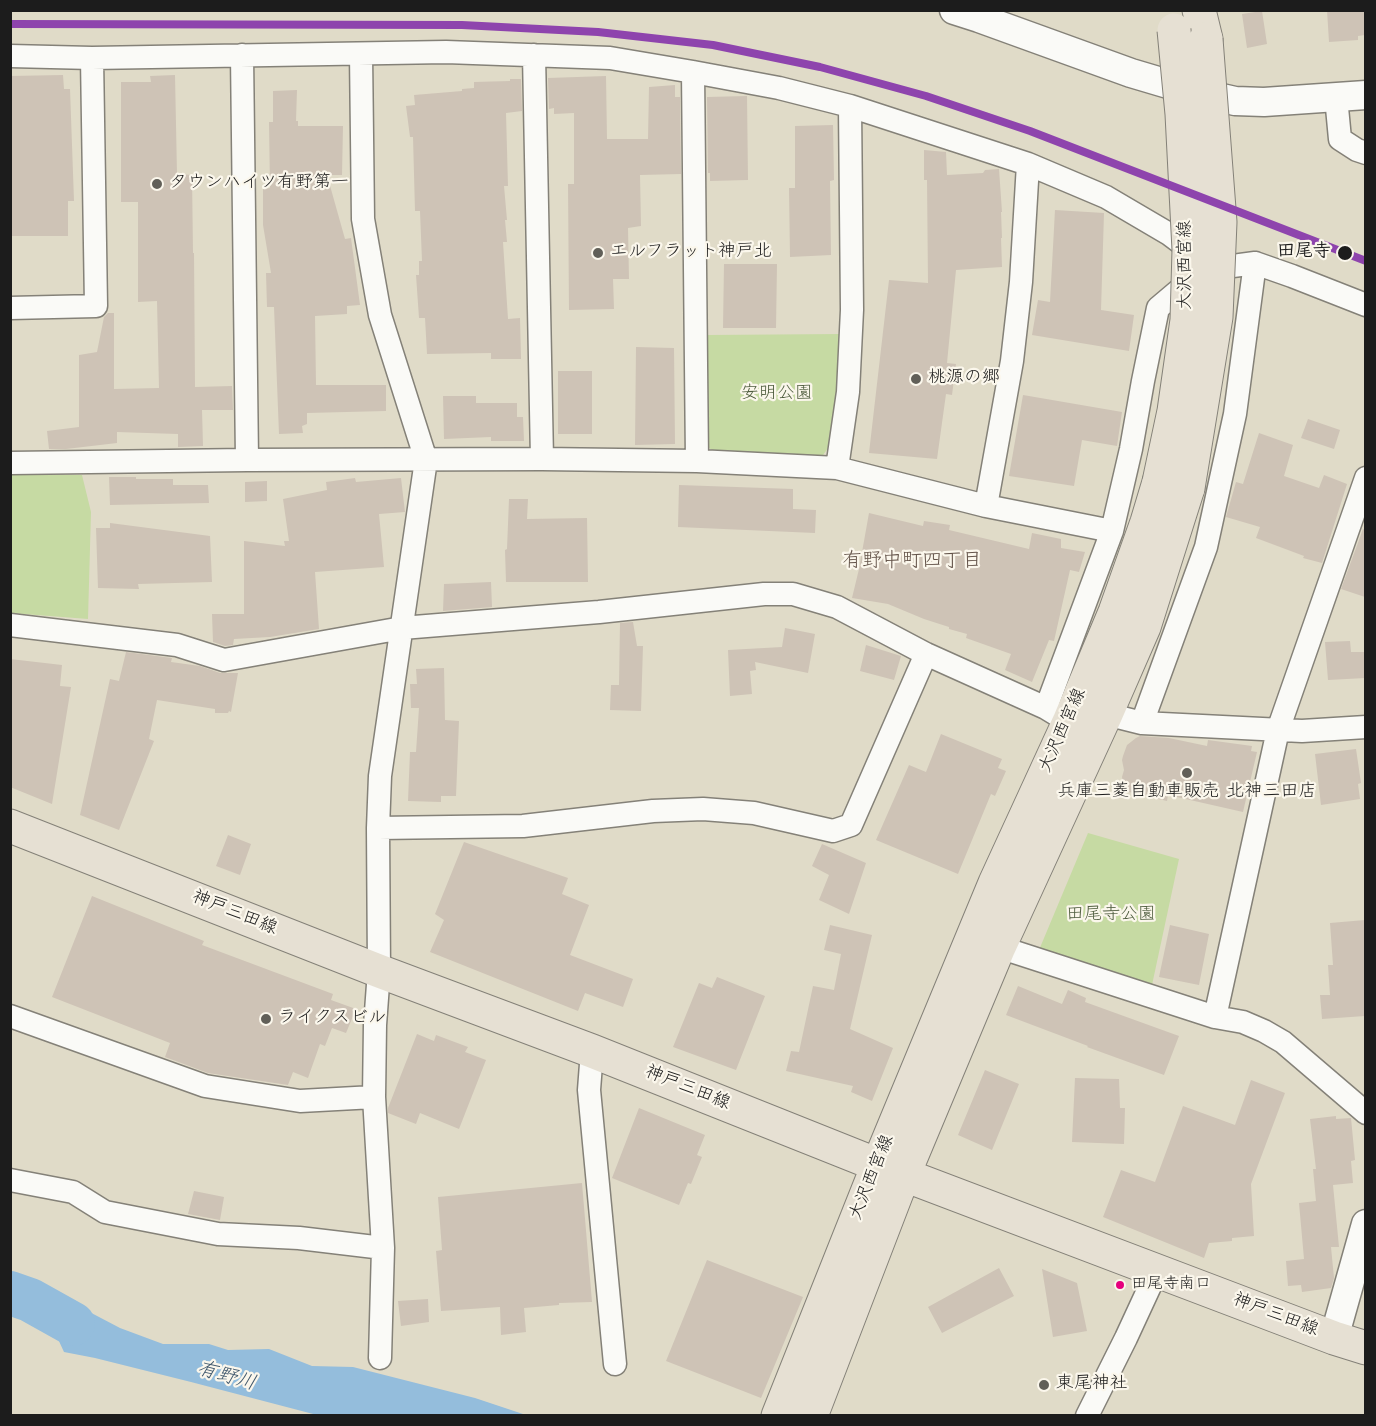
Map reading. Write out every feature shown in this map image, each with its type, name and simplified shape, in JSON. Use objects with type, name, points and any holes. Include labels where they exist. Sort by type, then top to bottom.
[{"type":"main road","name":"大沢西宮線","points":[[811,1416],[891,1170],[1058,715],[1115,612],[1147,522],[1174,485],[1174,411],[1187,320],[1188,239],[1182,114],[1171,20]]},
{"type":"main road","name":"大沢西宮線","points":[[778,1416],[891,1170],[999,947],[1144,627],[1174,485],[1216,317],[1220,222],[1203,25]]},
{"type":"main road","name":"神戸三田線","points":[[10,826],[379,971],[592,1051],[891,1170],[1365,1348]]},
{"type":"street","points":[[954,10],[1131,73],[1235,101],[1264,102],[1365,95]]},
{"type":"street","points":[[10,56],[446,52],[610,58],[779,87],[850,106],[1028,164],[1106,197],[1185,246],[1203,270]]},
{"type":"street","points":[[361,54],[363,219],[380,315],[426,460],[380,776],[379,971],[375,1025],[374,1097],[383,1248],[380,1358]]},
{"type":"street","points":[[242,55],[247,460]]},
{"type":"street","points":[[534,55],[542,459]]},
{"type":"street","points":[[10,308],[96,306],[92,57]]},
{"type":"street","points":[[693,72],[697,461]]},
{"type":"street","points":[[1336,97],[1340,139],[1365,153]]},
{"type":"street","points":[[837,468],[848,392],[852,310],[850,106]]},
{"type":"street","points":[[986,506],[1012,361],[1021,282],[1028,164]]},
{"type":"street","points":[[1142,723],[1206,547],[1235,414],[1255,263]]},
{"type":"street","points":[[10,625],[177,645],[224,660],[402,628],[599,612],[764,594],[793,594],[837,607],[926,654],[1058,715],[1112,531],[1131,449],[1158,308],[1203,270],[1255,263],[1365,305]]},
{"type":"street","points":[[10,464],[542,459],[697,461],[837,468],[986,506],[1112,531]]},
{"type":"street","points":[[1215,1017],[1278,730],[1365,478]]},
{"type":"street","points":[[378,828],[523,826],[653,811],[703,809],[754,813],[833,831],[851,825],[926,654]]},
{"type":"street","points":[[1106,714],[1142,723],[1302,731],[1365,728]]},
{"type":"street","points":[[999,947],[1215,1017],[1243,1022],[1264,1031],[1283,1042],[1365,1113]]},
{"type":"street","points":[[10,1016],[205,1086],[300,1101],[374,1097]]},
{"type":"street","points":[[592,1051],[589,1090],[615,1364]]},
{"type":"street","points":[[10,1180],[73,1192],[105,1212],[218,1234],[299,1238],[383,1248]]},
{"type":"street","points":[[1334,1338],[1365,1224]]},
{"type":"street","points":[[1087,1416],[1157,1271]]},
{"type":"green space","name":"安明公園","points":[[841,334],[837,422],[833,441],[821,458],[718,455],[707,446],[706,335]]},
{"type":"green space","points":[[11,474],[82,475],[91,512],[88,619],[11,613]]},
{"type":"green space","name":"田尾寺公園","points":[[1088,833],[1179,859],[1152,985],[1039,950]]},
{"type":"water","points":[[26,1284],[57,1292],[59,1296],[120,1328],[163,1344],[209,1344],[228,1350],[269,1349],[312,1366],[353,1367],[475,1398],[526,1415],[317,1415],[64,1352],[58,1339],[42,1327],[15,1313]]},
{"type":"building","points":[[1327,10],[1365,10],[1365,35],[1358,36],[1358,40],[1329,42]]},
{"type":"building","points":[[1262,11],[1267,44],[1247,48],[1242,14]]},
{"type":"building","points":[[63,75],[64,89],[70,89],[74,201],[68,201],[68,236],[10,236],[10,76]]},
{"type":"building","points":[[175,75],[177,174],[192,175],[195,387],[232,386],[233,410],[202,410],[203,446],[178,447],[178,434],[117,432],[117,443],[49,449],[47,431],[79,427],[79,355],[97,352],[104,317],[108,313],[114,313],[114,389],[159,388],[157,301],[138,302],[138,202],[121,202],[121,82],[151,82],[150,76]]},
{"type":"building","points":[[606,76],[607,139],[648,139],[649,87],[675,85],[675,97],[680,97],[681,174],[640,175],[641,226],[628,228],[629,279],[613,279],[614,309],[569,310],[568,184],[574,184],[574,113],[554,114],[554,108],[549,109],[548,78]]},
{"type":"building","points":[[510,79],[521,79],[522,111],[506,113],[508,186],[504,186],[507,242],[503,242],[508,319],[520,318],[521,359],[491,359],[491,353],[427,354],[425,318],[419,318],[416,275],[419,275],[419,261],[422,261],[420,211],[415,211],[413,137],[410,137],[406,106],[415,105],[414,95],[462,91],[462,89],[474,88],[474,82],[510,81]]},
{"type":"building","points":[[297,90],[296,121],[298,121],[298,126],[343,126],[342,175],[327,175],[345,239],[351,238],[360,305],[347,306],[347,314],[315,316],[316,385],[386,385],[386,411],[307,413],[307,424],[302,426],[303,433],[279,434],[274,307],[267,307],[266,273],[271,273],[263,225],[263,189],[270,188],[269,122],[273,122],[273,91]]},
{"type":"building","points":[[747,96],[748,180],[710,181],[707,97]]},
{"type":"building","points":[[833,125],[834,180],[830,181],[831,255],[790,257],[789,188],[795,188],[795,126]]},
{"type":"building","points":[[924,150],[946,152],[947,175],[983,173],[985,170],[999,169],[1002,212],[1002,267],[956,270],[947,363],[956,364],[952,395],[946,394],[937,459],[869,453],[889,280],[928,283],[927,180],[924,180]]},
{"type":"building","points":[[1055,210],[1104,213],[1101,310],[1134,315],[1129,351],[1032,335],[1038,300],[1050,302]]},
{"type":"building","points":[[724,264],[777,264],[776,328],[723,328]]},
{"type":"building","points":[[636,347],[674,348],[675,444],[635,445]]},
{"type":"building","points":[[558,371],[592,371],[592,434],[558,434]]},
{"type":"building","points":[[1023,395],[1122,412],[1117,446],[1082,440],[1074,486],[1009,476]]},
{"type":"building","points":[[443,396],[476,396],[476,403],[517,403],[517,417],[523,417],[524,441],[491,441],[491,437],[444,439]]},
{"type":"building","points":[[1308,419],[1340,430],[1334,449],[1301,438]]},
{"type":"building","points":[[1259,433],[1293,445],[1284,476],[1319,488],[1324,475],[1347,484],[1322,563],[1303,558],[1304,556],[1256,538],[1260,527],[1226,517],[1236,482],[1243,484]]},
{"type":"building","points":[[109,477],[173,479],[173,485],[208,485],[209,503],[110,505]]},
{"type":"building","points":[[355,478],[356,482],[401,478],[405,512],[379,514],[384,567],[315,572],[319,629],[270,637],[234,639],[233,645],[225,646],[213,642],[212,614],[244,614],[244,541],[285,546],[284,541],[289,541],[283,499],[327,490],[326,482]]},
{"type":"building","points":[[267,481],[267,501],[245,502],[245,482]]},
{"type":"building","points":[[679,485],[793,489],[793,509],[816,510],[815,533],[678,527]]},
{"type":"building","points":[[509,499],[528,499],[527,519],[587,518],[588,582],[506,582],[505,550],[507,549]]},
{"type":"building","points":[[869,513],[923,526],[924,521],[950,525],[949,530],[1029,549],[1032,533],[1061,539],[1061,548],[1085,552],[1079,572],[1070,570],[1054,641],[1049,640],[1032,682],[1005,670],[1011,654],[966,638],[967,634],[888,604],[852,598]]},
{"type":"building","points":[[110,523],[210,536],[212,582],[138,584],[139,589],[98,588],[96,528],[110,528]]},
{"type":"building","points":[[1363,529],[1365,530],[1365,597],[1341,589]]},
{"type":"building","points":[[491,582],[492,607],[443,611],[444,584]]},
{"type":"building","points":[[633,622],[637,646],[643,646],[641,711],[610,710],[611,685],[619,685],[620,623]]},
{"type":"building","points":[[785,628],[815,634],[808,673],[755,662],[756,670],[750,671],[752,694],[730,696],[728,650],[782,647]]},
{"type":"building","points":[[1350,641],[1351,652],[1365,652],[1365,678],[1328,680],[1325,642]]},
{"type":"building","points":[[866,645],[901,656],[894,680],[860,671]]},
{"type":"building","points":[[126,652],[172,658],[171,662],[200,666],[220,673],[238,673],[231,712],[228,713],[215,713],[215,709],[157,700],[149,739],[154,741],[119,830],[80,815],[110,679],[119,681]]},
{"type":"building","points":[[10,659],[62,665],[60,686],[71,687],[52,804],[10,787]]},
{"type":"building","points":[[444,668],[445,720],[459,721],[456,796],[441,796],[441,802],[408,801],[410,752],[416,752],[419,708],[411,708],[410,684],[417,684],[416,669]]},
{"type":"building","points":[[941,734],[1002,759],[998,768],[1006,771],[995,796],[991,794],[958,874],[876,840],[909,765],[926,772]]},
{"type":"building","name":"兵庫三菱自動車販売 北神三田店","points":[[1140,736],[1169,738],[1207,746],[1208,740],[1252,746],[1251,751],[1257,752],[1243,812],[1168,795],[1167,801],[1125,791],[1122,777],[1123,756],[1127,745]]},
{"type":"building","points":[[1356,749],[1361,783],[1358,784],[1360,799],[1321,805],[1315,754]]},
{"type":"building","points":[[228,835],[251,844],[240,875],[216,866]]},
{"type":"building","points":[[464,842],[568,878],[562,894],[589,905],[570,955],[633,979],[623,1007],[585,993],[578,1011],[430,952],[444,920],[435,914]]},
{"type":"building","points":[[822,844],[866,863],[849,914],[819,900],[829,875],[812,866]]},
{"type":"building","points":[[92,896],[204,941],[202,945],[333,994],[331,1000],[356,1009],[346,1033],[332,1028],[325,1046],[320,1044],[308,1078],[293,1072],[288,1085],[208,1073],[165,1057],[170,1043],[52,997]]},
{"type":"building","points":[[1365,920],[1365,1016],[1322,1019],[1320,995],[1330,995],[1328,965],[1333,965],[1330,923]]},
{"type":"building","points":[[830,925],[872,935],[850,1029],[893,1048],[872,1101],[851,1092],[853,1086],[786,1071],[791,1051],[799,1052],[813,986],[834,990],[841,954],[824,950]]},
{"type":"building","points":[[1170,925],[1209,934],[1199,985],[1159,977]]},
{"type":"building","points":[[717,977],[765,996],[736,1070],[673,1047],[699,983],[712,988]]},
{"type":"building","points":[[1018,986],[1062,1004],[1068,990],[1086,998],[1085,1002],[1179,1036],[1164,1075],[1006,1015]]},
{"type":"building","points":[[417,1034],[434,1041],[436,1035],[468,1047],[465,1052],[486,1060],[459,1129],[420,1113],[416,1124],[388,1113]]},
{"type":"building","points":[[985,1070],[1019,1084],[992,1150],[958,1135]]},
{"type":"building","points":[[1075,1078],[1119,1079],[1120,1108],[1125,1108],[1124,1144],[1072,1142]]},
{"type":"building","points":[[1251,1080],[1285,1093],[1251,1184],[1254,1236],[1209,1243],[1204,1258],[1103,1217],[1121,1170],[1155,1182],[1183,1106],[1235,1125]]},
{"type":"building","points":[[639,1108],[705,1135],[697,1155],[702,1157],[679,1205],[612,1178]]},
{"type":"building","points":[[1336,1116],[1336,1119],[1351,1118],[1355,1160],[1351,1161],[1353,1183],[1333,1185],[1339,1247],[1331,1247],[1334,1278],[1331,1288],[1302,1292],[1301,1285],[1288,1286],[1286,1261],[1304,1259],[1299,1203],[1316,1201],[1313,1169],[1316,1169],[1310,1119]]},
{"type":"building","points":[[582,1183],[592,1302],[559,1303],[559,1305],[524,1308],[526,1332],[501,1335],[500,1307],[441,1311],[436,1251],[442,1250],[438,1197]]},
{"type":"building","points":[[194,1191],[224,1197],[220,1220],[188,1214]]},
{"type":"building","points":[[707,1260],[803,1297],[761,1398],[666,1361]]},
{"type":"building","points":[[999,1268],[1014,1296],[942,1333],[928,1307]]},
{"type":"building","points":[[1042,1269],[1077,1283],[1087,1331],[1053,1337]]},
{"type":"building","points":[[428,1299],[429,1322],[401,1326],[398,1301]]},
{"type":"waterway","name":"有野川","points":[[10,1293],[30,1300],[73,1324]]},
{"type":"transit line","points":[[10,24],[462,25],[598,32],[713,45],[820,67],[926,96],[1030,131],[1366,261]]},
{"type":"place","name":"タウンハイツ有野第一","points":[[157,184]]},
{"type":"place","name":"エルフラット神戸北","points":[[598,253]]},
{"type":"place","name":"田尾寺","points":[[1345,253]]},
{"type":"place","name":"桃源の郷","points":[[916,379]]},
{"type":"place","name":"兵庫三菱自動車販売 北神三田店","points":[[1187,773]]},
{"type":"place","name":"ライクスビル","points":[[266,1019]]},
{"type":"place","name":"田尾寺南口","points":[[1120,1285]]},
{"type":"place","name":"東尾神社","points":[[1044,1385]]},
{"type":"district","name":"有野中町四丁目","points":[[912,563]]}]
